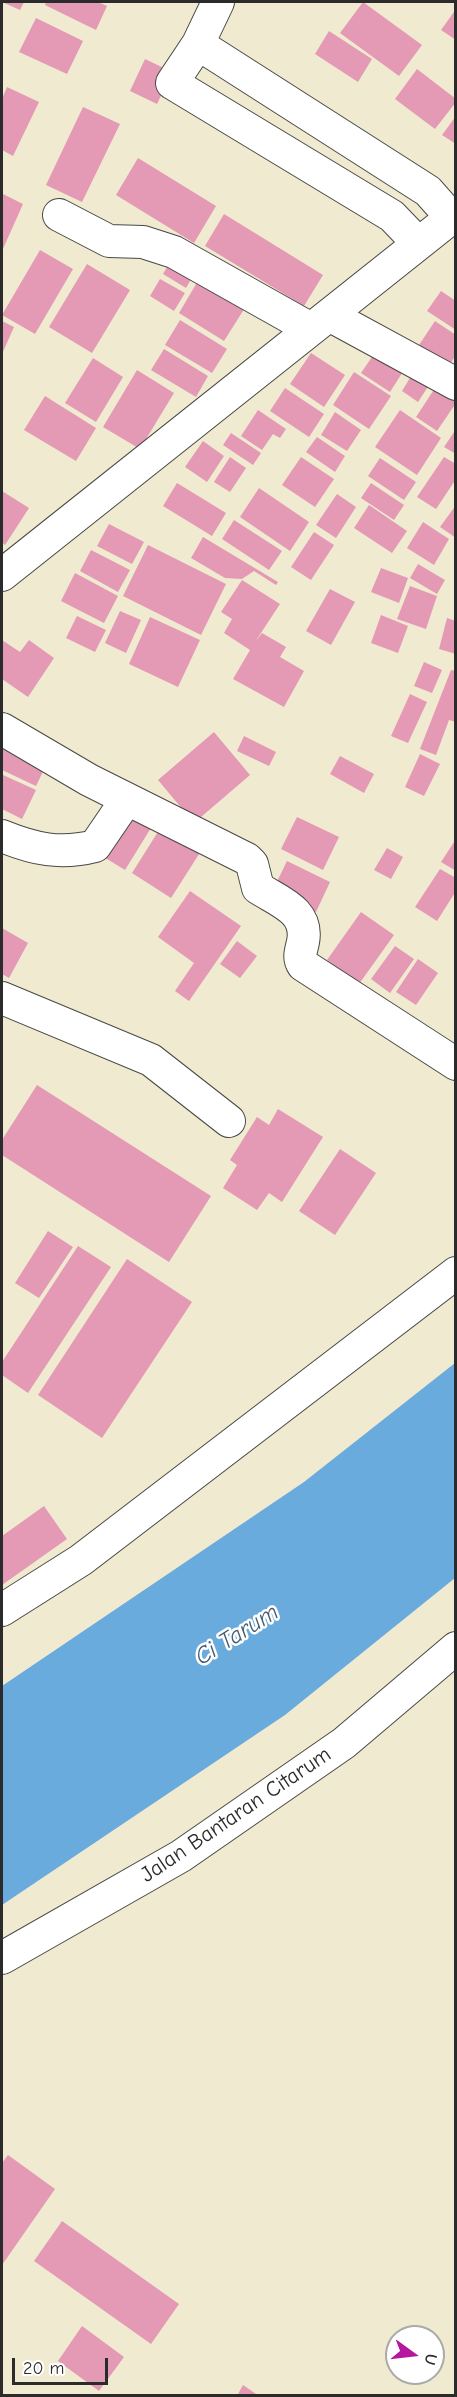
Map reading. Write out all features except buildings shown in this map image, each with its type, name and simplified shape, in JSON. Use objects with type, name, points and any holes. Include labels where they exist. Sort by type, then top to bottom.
[{"type":"street","points":[[218,2],[198,44],[172,83],[392,216],[418,243]]},
{"type":"street","points":[[2,575],[453,216],[428,191],[198,44]]},
{"type":"street","points":[[59,215],[109,241],[143,242],[174,252],[456,384]]},
{"type":"street","points":[[2,729],[89,780],[247,859],[252,864],[258,888],[289,905],[298,915],[304,928],[300,955],[303,965],[456,1064]]},
{"type":"street","points":[[2,836],[52,851],[73,852],[95,846],[127,799]]},
{"type":"street","points":[[2,998],[151,1060],[229,1121]]},
{"type":"street","points":[[2,1610],[81,1560],[456,1273]]},
{"type":"street","name":"Jalan Bantaran Citarum","points":[[2,1958],[181,1856],[344,1743],[456,1648]]},
{"type":"water","name":"Ci Tarum","points":[[455,1363],[455,1578],[285,1715],[2,1905],[2,1686],[304,1482]]}]
